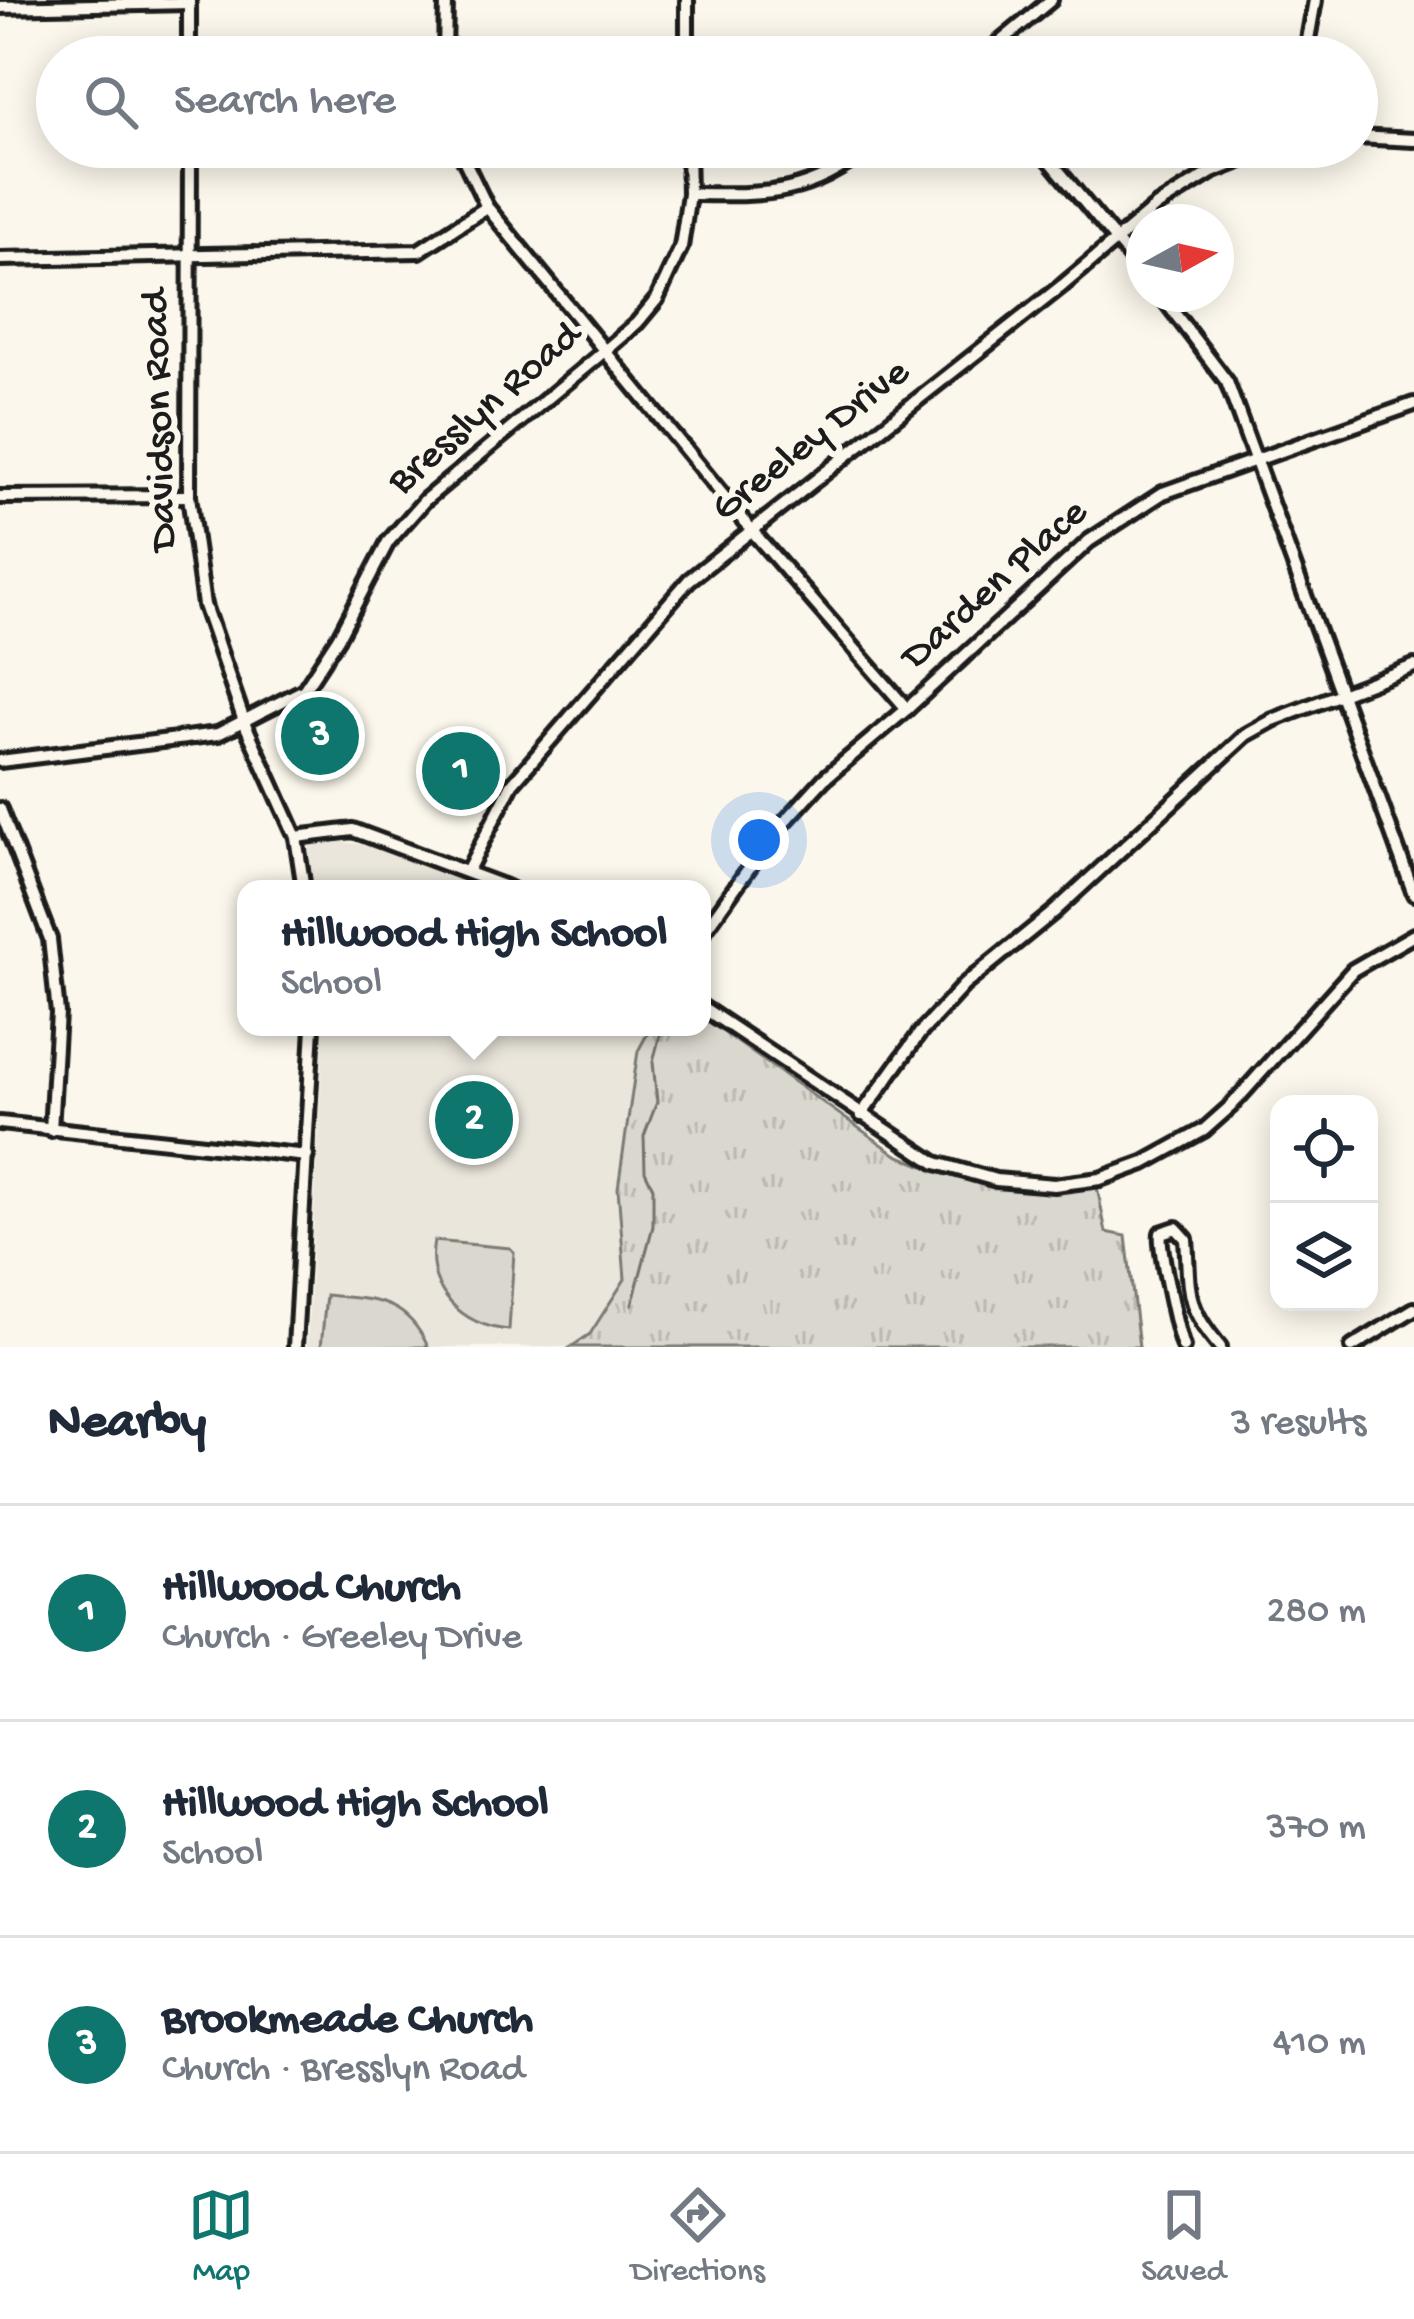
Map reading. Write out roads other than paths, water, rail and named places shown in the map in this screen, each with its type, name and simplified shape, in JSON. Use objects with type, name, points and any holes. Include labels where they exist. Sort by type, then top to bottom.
[{"type":"street","points":[[446,0],[446,36]]},
{"type":"street","points":[[687,0],[687,36]]},
{"type":"street","points":[[1007,36],[1051,0]]},
{"type":"street","points":[[1309,36],[1315,0]]},
{"type":"street","points":[[0,8],[189,1],[189,36]]},
{"type":"street","points":[[1378,138],[1414,140]]},
{"type":"street","name":"Davidson Road","points":[[190,168],[189,496],[204,605],[245,724],[296,837],[303,880]]},
{"type":"street","points":[[468,168],[487,207],[753,532],[907,710]]},
{"type":"street","name":"Bresslyn Road","points":[[0,761],[218,734],[304,690],[338,638],[388,542],[425,500],[637,323],[672,272],[681,247],[688,168]]},
{"type":"street","points":[[689,194],[793,191],[840,168]]},
{"type":"street","points":[[1056,168],[1126,252]]},
{"type":"street","name":"Greeley Drive","points":[[466,872],[512,784],[689,580],[1061,287],[1115,239],[1222,168]]},
{"type":"street","points":[[0,260],[419,251],[487,207]]},
{"type":"street","points":[[1174,312],[1227,382],[1414,894]]},
{"type":"street","name":"Darden Place","points":[[711,921],[771,837],[840,764],[907,710],[1089,542],[1163,493],[1414,404]]},
{"type":"street","points":[[0,497],[189,496]]},
{"type":"street","points":[[861,1115],[920,1034],[964,986],[1055,911],[1246,735],[1414,666]]},
{"type":"street","points":[[0,808],[50,939],[58,1013],[51,1130]]},
{"type":"street","points":[[296,837],[353,830],[487,880]]},
{"type":"street","points":[[711,1013],[936,1163],[996,1180],[1054,1185],[1100,1179],[1204,1130],[1353,970],[1414,934]]},
{"type":"street","points":[[295,1347],[313,1036]]},
{"type":"street","points":[[0,1124],[307,1156]]},
{"type":"street","points":[[1201,1324],[1181,1340],[1160,1252],[1161,1233],[1167,1229],[1176,1228],[1186,1238],[1186,1278],[1201,1324],[1220,1347]]},
{"type":"street","points":[[1352,1347],[1414,1309]]},
{"type":"waterway","points":[[632,1305],[653,1226],[653,1188],[645,1171],[644,1136],[657,1102],[653,1062],[660,1036]]},
{"type":"place","name":"Brookmeade Church","points":[[320,736]]},
{"type":"place","name":"Hillwood Church","points":[[461,771]]},
{"type":"place","name":"Hillwood High School","points":[[474,1120]]}]
